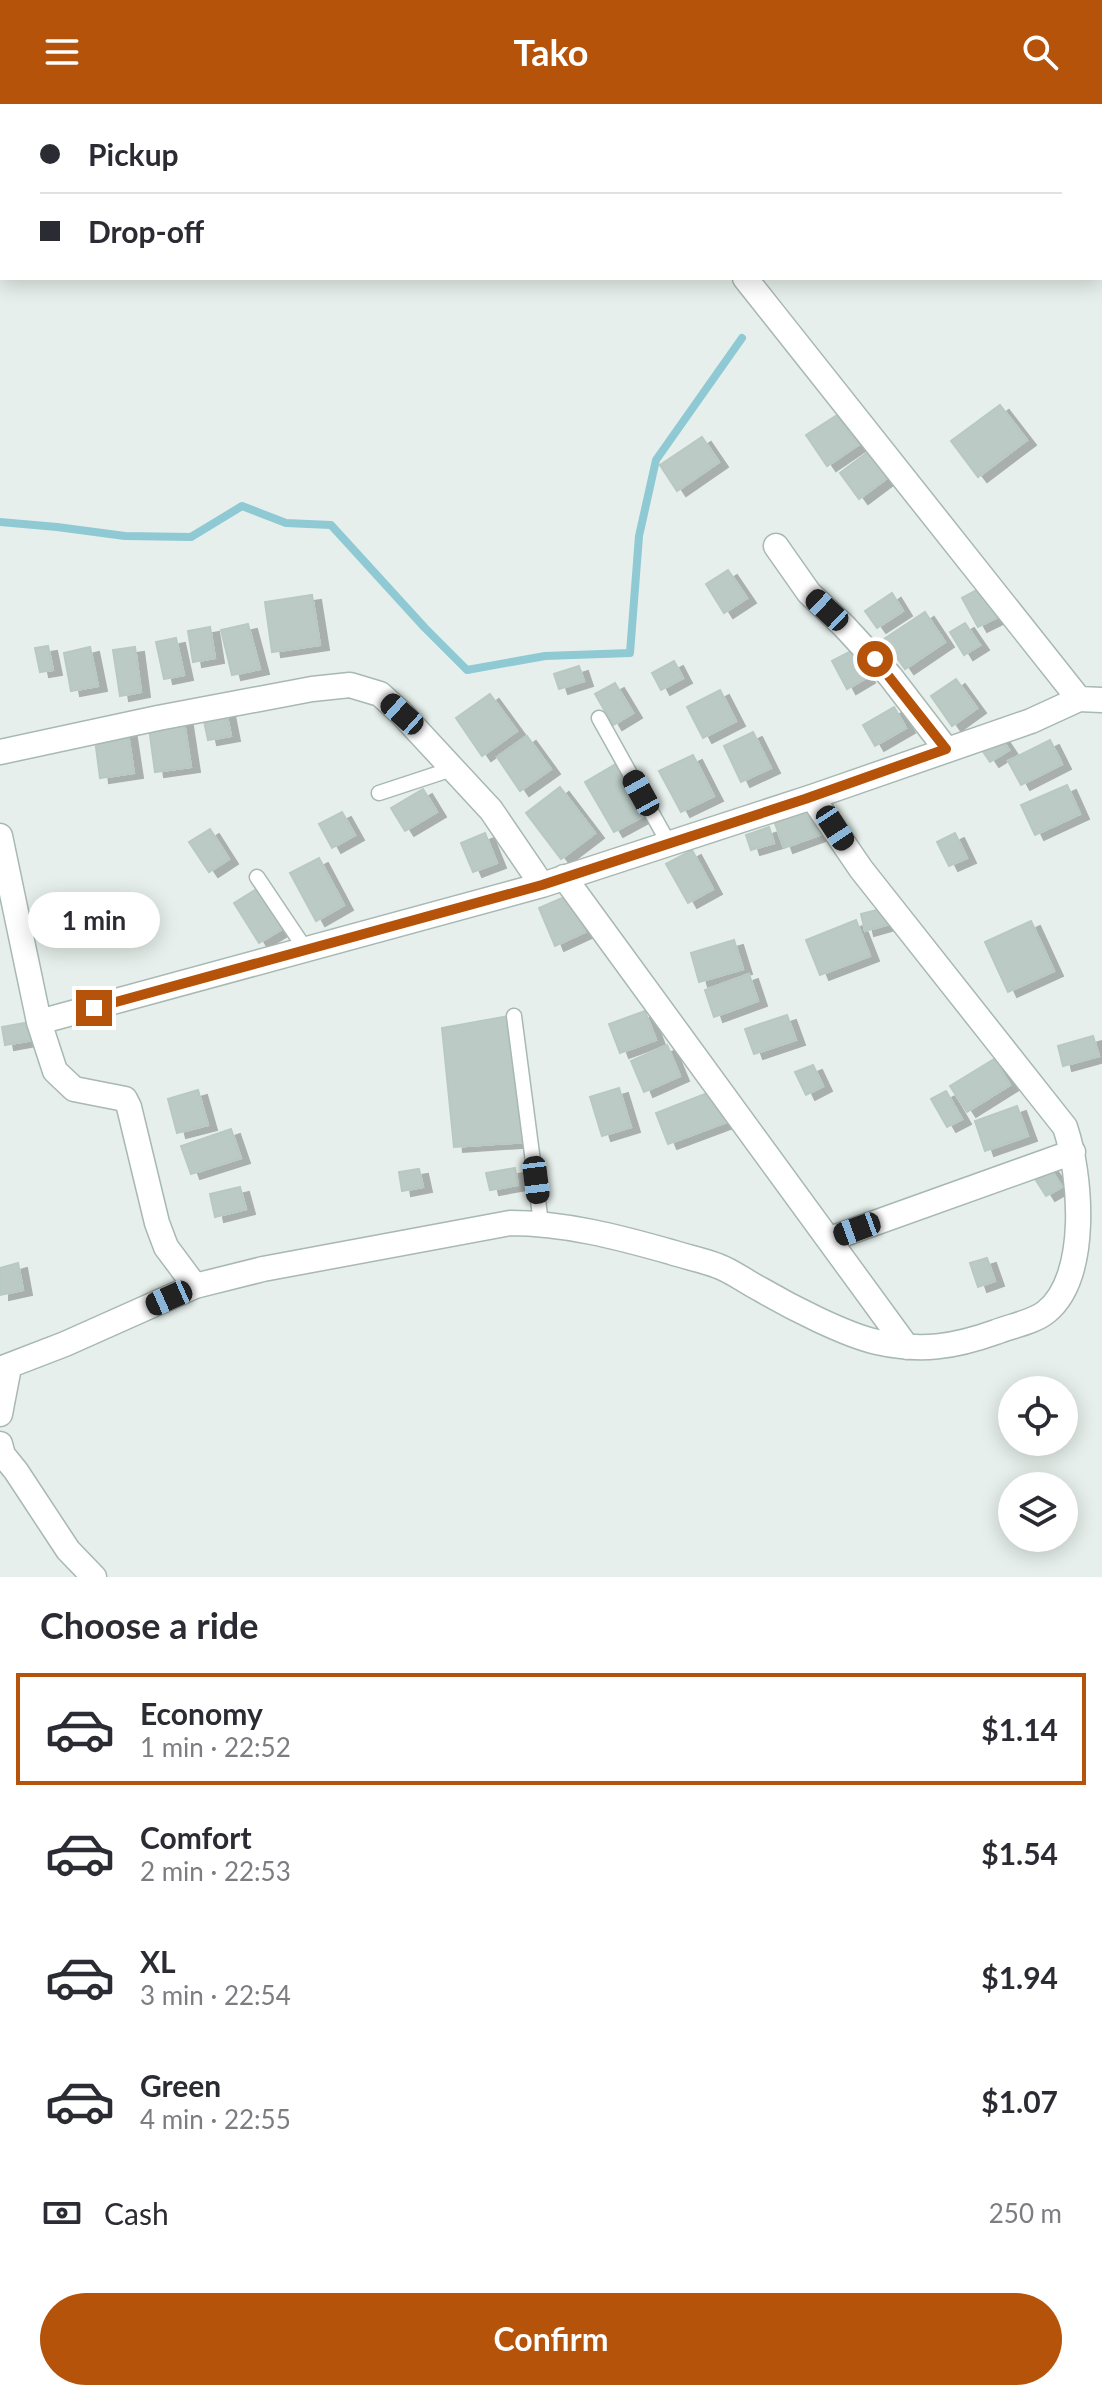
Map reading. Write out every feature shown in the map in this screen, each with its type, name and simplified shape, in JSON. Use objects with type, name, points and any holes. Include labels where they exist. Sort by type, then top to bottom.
[{"type":"street","points":[[39,1022],[553,881],[812,797],[1090,699],[747,280]]},
{"type":"street","points":[[776,546],[809,593],[890,676],[946,749]]},
{"type":"street","points":[[0,752],[173,715],[350,685],[380,694],[491,810],[553,881],[693,1057],[907,1347]]},
{"type":"street","points":[[0,1414],[5,1368],[195,1286],[263,1269],[510,1223],[541,1223],[600,1234],[719,1266],[817,1317],[873,1341],[907,1347],[938,1348],[980,1338],[1046,1313],[1064,1292],[1075,1265],[1078,1237],[1073,1152],[1065,1127],[861,869],[812,797]]},
{"type":"street","points":[[0,836],[39,1022],[55,1071],[74,1089],[125,1099],[166,1247],[195,1286]]},
{"type":"street","points":[[830,1239],[1073,1152]]},
{"type":"street","points":[[0,1444],[3,1455],[68,1550],[94,1577]]},
{"type":"lane","points":[[599,718],[668,842]]},
{"type":"lane","points":[[379,793],[452,769]]},
{"type":"lane","points":[[257,877],[306,950]]},
{"type":"lane","points":[[514,1016],[541,1223]]},
{"type":"building","points":[[1000,405],[1027,440],[978,477],[951,441]]},
{"type":"building","points":[[837,415],[858,445],[827,466],[806,435]]},
{"type":"building","points":[[702,437],[719,462],[677,491],[660,465]]},
{"type":"building","points":[[872,449],[891,475],[859,499],[840,473]]},
{"type":"building","points":[[728,570],[747,598],[724,613],[706,584]]},
{"type":"building","points":[[984,586],[1000,616],[978,627],[962,598]]},
{"type":"building","points":[[892,593],[903,611],[877,628],[865,611]]},
{"type":"building","points":[[312,595],[320,645],[272,652],[265,602]]},
{"type":"building","points":[[925,612],[945,642],[905,669],[884,639]]},
{"type":"building","points":[[965,623],[980,645],[964,655],[950,632]]},
{"type":"building","points":[[248,624],[260,669],[232,675],[221,630]]},
{"type":"building","points":[[210,627],[215,658],[193,662],[188,631]]},
{"type":"building","points":[[176,638],[184,675],[164,679],[156,642]]},
{"type":"building","points":[[48,646],[53,670],[40,672],[35,648]]},
{"type":"building","points":[[90,647],[98,686],[71,691],[64,653]]},
{"type":"building","points":[[135,647],[141,692],[120,696],[113,650]]},
{"type":"building","points":[[851,651],[866,678],[847,689],[832,661]]},
{"type":"building","points":[[674,661],[683,678],[661,690],[652,673]]},
{"type":"building","points":[[579,666],[584,681],[559,689],[554,674]]},
{"type":"building","points":[[956,679],[977,708],[952,726],[931,696]]},
{"type":"building","points":[[615,683],[633,713],[613,725],[595,694]]},
{"type":"building","points":[[720,690],[736,721],[703,738],[687,707]]},
{"type":"building","points":[[490,694],[517,731],[482,756],[456,718]]},
{"type":"building","points":[[894,707],[906,728],[875,746],[863,725]]},
{"type":"building","points":[[226,711],[231,736],[208,740],[203,716]]},
{"type":"building","points":[[183,715],[191,767],[155,772],[148,721]]},
{"type":"building","points":[[127,727],[134,773],[100,778],[94,732]]},
{"type":"building","points":[[753,732],[771,768],[741,782],[724,746]]},
{"type":"building","points":[[999,735],[1009,750],[990,762],[980,747]]},
{"type":"building","points":[[527,736],[551,769],[520,791],[497,757]]},
{"type":"building","points":[[1050,740],[1062,764],[1021,785],[1008,761]]},
{"type":"building","points":[[693,755],[714,796],[681,812],[659,771]]},
{"type":"building","points":[[619,762],[649,813],[614,832],[585,782]]},
{"type":"building","points":[[1067,785],[1080,814],[1035,835],[1021,805]]},
{"type":"building","points":[[560,787],[595,833],[561,859],[526,813]]},
{"type":"building","points":[[423,789],[437,812],[405,831],[391,808]]},
{"type":"building","points":[[815,803],[825,833],[784,848],[773,818]]},
{"type":"building","points":[[342,812],[355,835],[332,848],[319,824]]},
{"type":"building","points":[[769,827],[774,843],[751,850],[746,835]]},
{"type":"building","points":[[210,829],[229,859],[209,872],[189,842]]},
{"type":"building","points":[[485,833],[497,863],[473,872],[461,843]]},
{"type":"building","points":[[955,833],[967,858],[949,866],[937,842]]},
{"type":"building","points":[[692,850],[713,889],[688,903],[666,864]]},
{"type":"building","points":[[319,858],[344,905],[316,921],[290,873]]},
{"type":"building","points":[[263,885],[287,926],[259,943],[234,903]]},
{"type":"building","points":[[569,895],[585,932],[555,946],[539,908]]},
{"type":"building","points":[[889,907],[893,923],[865,931],[861,914]]},
{"type":"building","points":[[856,920],[870,956],[820,975],[806,940]]},
{"type":"building","points":[[1031,921],[1054,971],[1008,992],[985,942]]},
{"type":"building","points":[[734,940],[743,969],[699,982],[691,953]]},
{"type":"building","points":[[749,974],[758,1001],[714,1017],[705,990]]},
{"type":"building","points":[[645,1011],[656,1040],[620,1053],[609,1024]]},
{"type":"building","points":[[787,1015],[796,1040],[754,1054],[745,1029]]},
{"type":"building","points":[[509,1016],[526,1142],[454,1147],[442,1028]]},
{"type":"building","points":[[30,1022],[33,1040],[5,1045],[2,1027]]},
{"type":"building","points":[[1093,1036],[1099,1056],[1063,1066],[1058,1046]]},
{"type":"building","points":[[667,1045],[680,1076],[644,1092],[631,1061]]},
{"type":"building","points":[[994,1059],[1010,1085],[967,1112],[950,1086]]},
{"type":"building","points":[[813,1065],[823,1086],[806,1095],[795,1072]]},
{"type":"building","points":[[619,1088],[631,1127],[602,1136],[590,1097]]},
{"type":"building","points":[[198,1090],[208,1125],[177,1133],[168,1099]]},
{"type":"building","points":[[715,1090],[727,1122],[668,1144],[656,1113]]},
{"type":"building","points":[[946,1091],[962,1119],[947,1127],[931,1099]]},
{"type":"building","points":[[1017,1106],[1028,1136],[985,1151],[975,1121]]},
{"type":"building","points":[[231,1129],[241,1158],[191,1174],[181,1146]]},
{"type":"building","points":[[1048,1165],[1062,1187],[1046,1196],[1032,1174]]},
{"type":"building","points":[[515,1168],[518,1185],[490,1190],[486,1173]]},
{"type":"building","points":[[419,1169],[423,1187],[402,1191],[399,1172]]},
{"type":"building","points":[[240,1187],[246,1209],[215,1217],[210,1194]]},
{"type":"building","points":[[987,1258],[995,1281],[978,1287],[970,1263]]},
{"type":"building","points":[[18,1263],[23,1290],[0,1295],[0,1268]]},
{"type":"waterway","points":[[0,522],[125,536],[191,537],[242,506],[286,523],[331,525],[467,670],[545,656],[630,653],[639,536],[656,460],[742,338]]},
{"type":"route","points":[[94,1008],[542,885],[805,799],[946,749],[875,659]]}]
